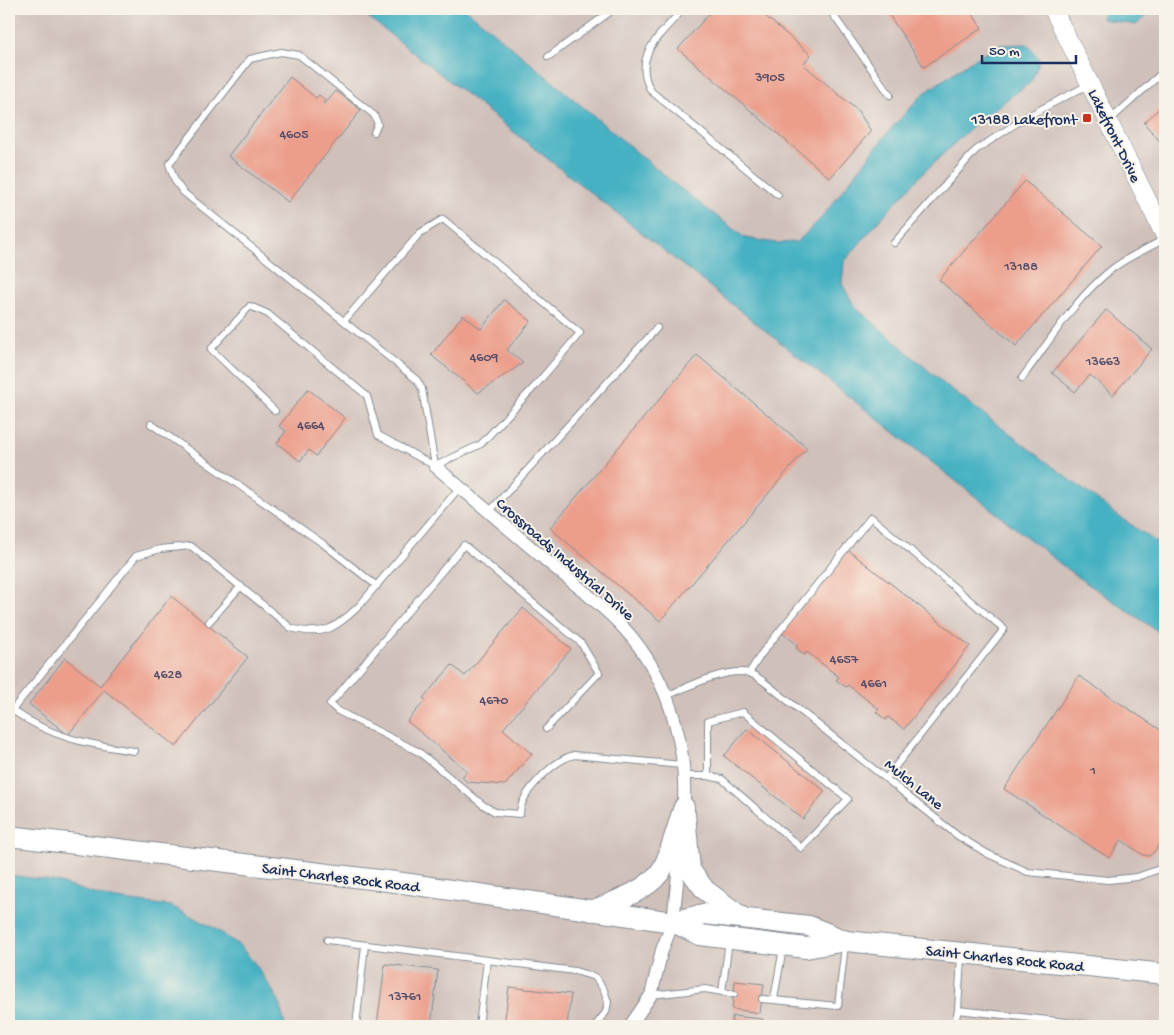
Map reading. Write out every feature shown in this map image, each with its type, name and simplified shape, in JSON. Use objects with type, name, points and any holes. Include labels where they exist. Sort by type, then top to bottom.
[{"type":"main road","points":[[592,911],[638,890],[656,876],[663,868],[684,808]]},
{"type":"main road","points":[[684,808],[690,870],[705,890],[745,919]]},
{"type":"main road","name":"Saint Charles Rock Road","points":[[9,836],[396,882],[673,922],[700,935],[729,939],[806,948],[846,941],[1165,974]]},
{"type":"main road","name":"Saint Charles Rock Road","points":[[673,922],[704,914],[809,926],[846,941]]},
{"type":"street","name":"Lakefront Drive","points":[[1053,9],[1109,120],[1165,238]]},
{"type":"street","name":"Crossroads Industrial Drive","points":[[435,466],[614,618],[647,657],[666,696],[675,721],[682,771],[684,808],[673,922],[662,950],[651,995]]},
{"type":"street","points":[[630,1026],[651,995]]},
{"type":"lane","points":[[548,57],[614,9]]},
{"type":"lane","points":[[683,9],[648,51],[643,64],[644,78],[651,91],[778,195]]},
{"type":"lane","points":[[829,9],[890,95]]},
{"type":"lane","points":[[374,132],[378,124],[374,115],[299,55],[281,52],[250,59],[169,164],[175,180],[183,192],[417,380],[422,389],[435,466]]},
{"type":"lane","points":[[1109,120],[1165,70]]},
{"type":"lane","points":[[894,243],[976,150],[1026,117],[1091,84]]},
{"type":"lane","points":[[344,321],[420,233],[443,219],[580,333],[535,386],[481,444],[435,466]]},
{"type":"lane","points":[[1022,378],[1086,293],[1112,269],[1165,238]]},
{"type":"lane","points":[[276,412],[211,349],[250,306],[268,314],[367,396],[378,435],[435,466]]},
{"type":"lane","points":[[489,512],[657,328]]},
{"type":"lane","points":[[151,424],[322,543],[377,586]]},
{"type":"lane","points":[[134,752],[68,739],[10,712],[136,556],[160,549],[190,546],[291,628],[309,633],[323,632],[343,621],[377,586],[460,487]]},
{"type":"lane","points":[[666,696],[710,679],[734,673],[749,673],[762,653],[871,517],[1004,629],[887,777]]},
{"type":"lane","points":[[546,729],[599,673],[581,643],[464,545],[330,704],[338,711],[419,752],[483,805],[495,812],[520,814],[520,805],[528,792],[555,763],[565,757],[574,755],[722,779],[801,848],[848,799],[743,712],[708,722],[708,776]]},
{"type":"lane","points":[[208,622],[241,586]]},
{"type":"lane","name":"Mulch Lane","points":[[749,673],[763,680],[887,777],[958,836],[988,854],[1028,872],[1108,880],[1137,877],[1165,867]]},
{"type":"lane","points":[[722,992],[729,939]]},
{"type":"lane","points":[[327,940],[575,971],[595,977],[604,990],[608,1002],[606,1012],[595,1026]]},
{"type":"lane","points":[[762,999],[838,1006],[846,941]]},
{"type":"lane","points":[[356,1026],[365,945]]},
{"type":"lane","points":[[774,999],[783,945]]},
{"type":"lane","points":[[954,1026],[958,1010],[961,952]]},
{"type":"lane","points":[[479,1026],[487,960]]},
{"type":"lane","points":[[651,995],[705,989],[734,994]]},
{"type":"lane","points":[[958,1010],[1064,1024],[1102,1026]]},
{"type":"shaded area","points":[[9,9],[1165,9],[1165,1026],[9,1026]]},
{"type":"water","points":[[358,9],[466,9],[676,185],[745,238],[776,243],[797,242],[822,217],[888,132],[923,94],[969,62],[1000,45],[1027,44],[1040,60],[1031,82],[979,120],[922,174],[844,262],[842,284],[855,307],[950,389],[1117,515],[1165,548],[1165,636],[1076,576]]},
{"type":"water","points":[[1102,9],[1155,9],[1136,25],[1102,19]]},
{"type":"water","points":[[9,875],[53,881],[108,898],[171,906],[214,928],[239,945],[256,965],[279,1001],[285,1026],[9,1026]]},
{"type":"building","points":[[713,9],[757,9],[811,55],[803,64],[858,111],[871,131],[830,178],[678,49]]},
{"type":"building","points":[[885,9],[969,9],[982,28],[924,67]]},
{"type":"building","points":[[290,77],[316,98],[319,95],[325,100],[323,103],[325,104],[336,91],[361,110],[288,202],[228,156]]},
{"type":"building","points":[[1165,103],[1165,147],[1144,123]]},
{"type":"building","points":[[1025,181],[1102,246],[1016,346],[939,280]]},
{"type":"building","points":[[504,300],[531,321],[507,350],[523,363],[478,393],[431,355],[463,315],[481,329]]},
{"type":"building","points":[[1106,310],[1152,349],[1113,395],[1090,375],[1075,392],[1052,373]]},
{"type":"building","points":[[697,355],[807,448],[660,621],[550,528]]},
{"type":"building","points":[[308,389],[345,418],[316,456],[309,450],[300,461],[277,443],[286,431],[279,426]]},
{"type":"building","points":[[848,550],[970,646],[904,729],[888,717],[886,720],[876,712],[879,709],[848,685],[846,687],[836,680],[839,677],[807,652],[805,655],[796,648],[798,645],[782,633]]},
{"type":"building","points":[[171,596],[248,657],[176,747],[104,690],[68,735],[29,704],[65,658],[100,686]]},
{"type":"building","points":[[523,608],[571,649],[503,729],[532,754],[505,785],[467,782],[462,777],[467,771],[407,721],[426,700],[423,698],[452,665],[465,676]]},
{"type":"building","points":[[1079,676],[1165,733],[1165,775],[1159,784],[1165,788],[1165,836],[1149,856],[1143,855],[1121,840],[1109,858],[1004,789]]},
{"type":"building","points":[[747,729],[825,791],[803,819],[724,756]]},
{"type":"building","points":[[385,964],[438,970],[431,1026],[377,1026]]},
{"type":"building","points":[[735,981],[764,984],[760,1013],[732,1009]]},
{"type":"building","points":[[509,987],[571,994],[567,1026],[504,1026]]},
{"type":"building","points":[[732,1016],[763,1019],[762,1026],[726,1026],[727,1024],[732,1025]]},
{"type":"place","name":"13188 Lakefront","points":[[1087,118]]}]
